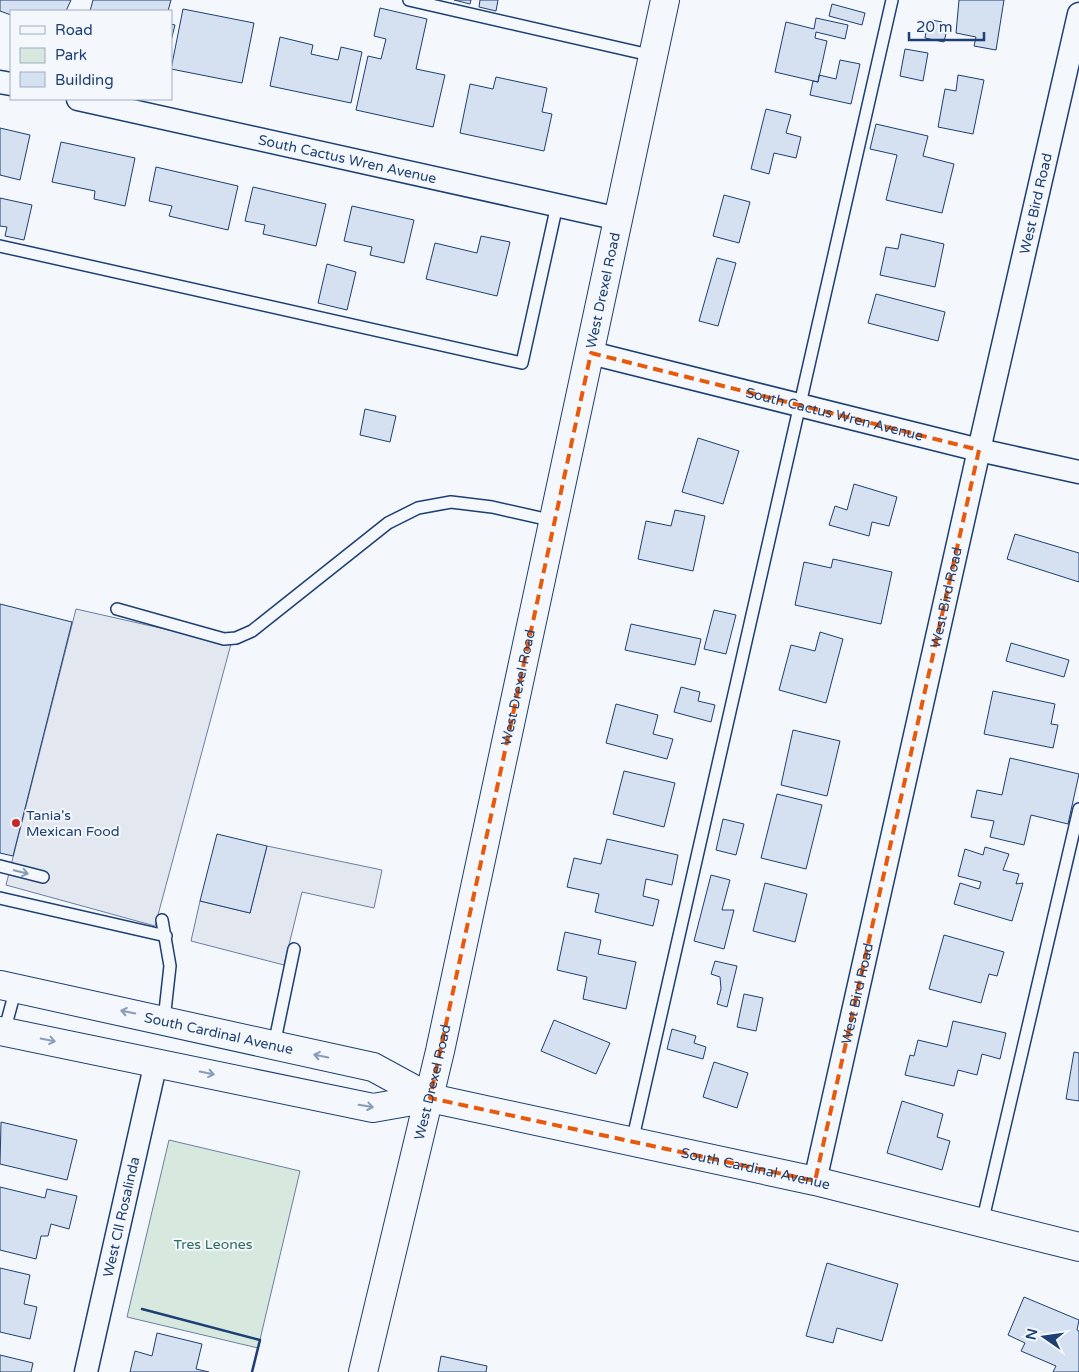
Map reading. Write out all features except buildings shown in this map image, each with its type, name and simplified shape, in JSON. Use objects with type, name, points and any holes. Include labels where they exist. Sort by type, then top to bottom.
[{"type":"main road","name":"West Drexel Road","points":[[363,1372],[430,1098],[591,353],[665,0]]},
{"type":"main road","name":"South Cardinal Avenue","points":[[8,986],[373,1067],[430,1098],[815,1182],[1079,1247]]},
{"type":"main road","name":"South Cardinal Avenue","points":[[2,1031],[373,1108],[430,1098]]},
{"type":"street","name":"West Bird Road","points":[[815,1182],[978,450],[1079,14]]},
{"type":"street","name":"South Cactus Wren Avenue","points":[[83,100],[619,219]]},
{"type":"street","name":"South Cactus Wren Avenue","points":[[591,353],[978,450],[1079,472]]},
{"type":"street","name":"West Cll Rosalinda","points":[[86,1372],[156,1062]]},
{"type":"lane","points":[[409,0],[654,56]]},
{"type":"lane","points":[[632,1142],[892,0]]},
{"type":"lane","points":[[0,246],[522,363],[557,205]]},
{"type":"lane","points":[[117,609],[224,639],[236,638],[252,630],[388,523],[418,508],[451,502],[492,507],[554,521]]},
{"type":"lane","points":[[982,1224],[1079,808]]},
{"type":"lane","points":[[0,866],[43,877]]},
{"type":"lane","points":[[0,898],[166,936]]},
{"type":"lane","points":[[162,920],[170,966],[164,1020]]},
{"type":"lane","points":[[273,1046],[294,949]]},
{"type":"lane","points":[[2,1031],[8,986]]},
{"type":"highlighted area","points":[[591,353],[979,450],[815,1181],[430,1098]]},
{"type":"green space","name":"Tres Leones","points":[[169,1140],[300,1171],[258,1348],[127,1317]]},
{"type":"shaded area","points":[[76,609],[231,644],[155,926],[6,885]]},
{"type":"shaded area","points":[[267,846],[382,870],[374,908],[302,892],[284,965],[191,941],[200,901],[250,913]]},
{"type":"wall","points":[[142,1309],[260,1340],[252,1372]]},
{"type":"place","name":"Tania's Mexican Food","points":[[16,823]]}]
